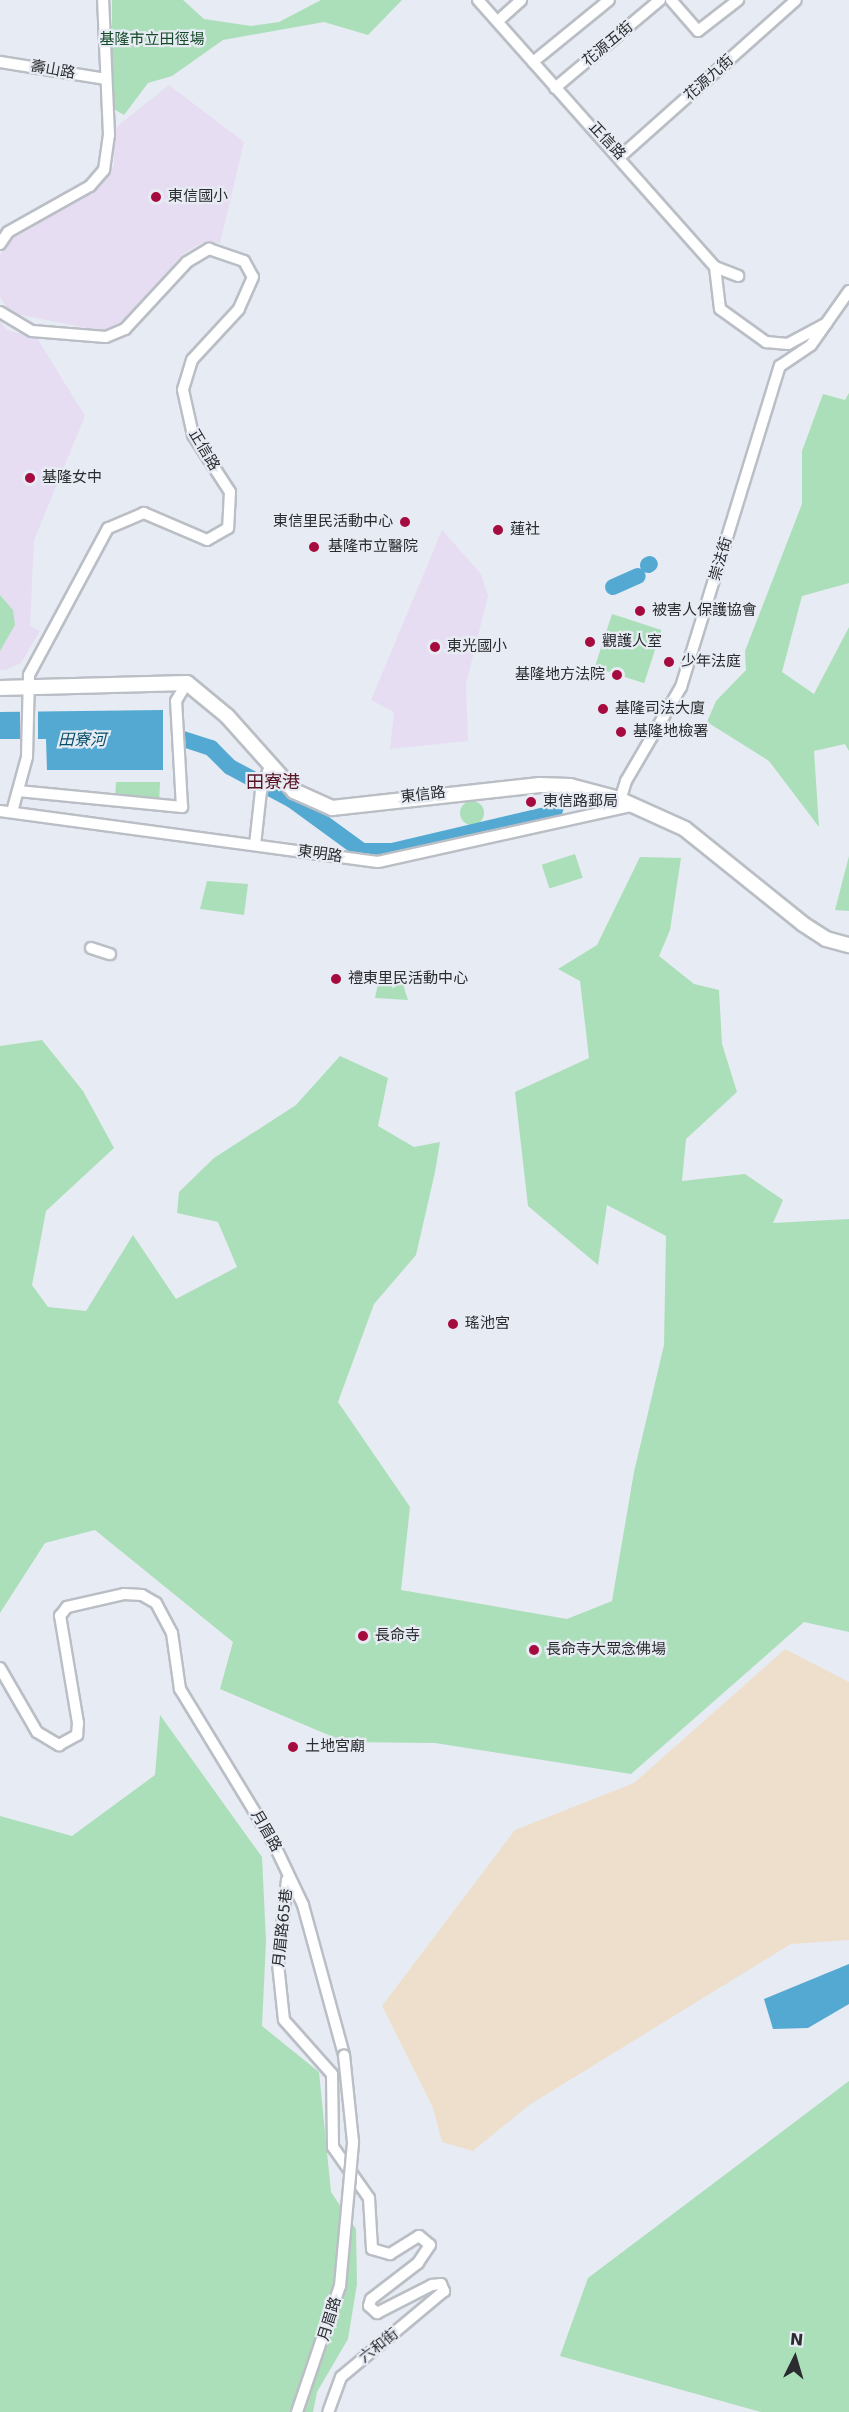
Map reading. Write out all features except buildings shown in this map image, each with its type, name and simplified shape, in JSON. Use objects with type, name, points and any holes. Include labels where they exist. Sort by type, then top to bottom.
[{"type":"main road","points":[[0,688],[187,683]]},
{"type":"main road","name":"東信路","points":[[187,683],[227,716],[267,771],[303,797],[332,808],[540,785],[570,786],[618,804],[636,804],[685,829],[803,924],[826,939],[849,945]]},
{"type":"street","points":[[0,244],[8,232],[101,177],[108,150],[103,0]]},
{"type":"street","name":"正信路","points":[[478,0],[555,88],[621,156],[715,267],[738,276]]},
{"type":"street","points":[[498,21],[521,0]]},
{"type":"street","points":[[533,62],[609,0]]},
{"type":"street","name":"花源五街","points":[[555,88],[660,0]]},
{"type":"street","points":[[671,0],[698,32],[738,0]]},
{"type":"street","name":"花源九街","points":[[621,156],[796,0]]},
{"type":"street","name":"壽山路","points":[[0,62],[106,79]]},
{"type":"street","name":"正信路","points":[[0,312],[32,331],[106,337],[125,329],[187,262],[208,249],[235,256],[253,277],[239,309],[192,360],[183,390],[193,435],[230,492],[228,528],[207,540],[165,517],[144,513],[108,528],[29,675],[27,688]]},
{"type":"street","points":[[715,267],[720,309],[766,342],[788,344],[832,320]]},
{"type":"street","name":"崇法街","points":[[618,804],[681,687],[780,366],[811,345],[832,320],[849,291]]},
{"type":"street","points":[[18,791],[182,807],[176,701],[187,683]]},
{"type":"street","points":[[12,812],[28,744],[27,688]]},
{"type":"street","points":[[255,845],[261,791],[267,771]]},
{"type":"street","name":"東明路","points":[[0,811],[378,862],[618,804]]},
{"type":"street","points":[[91,948],[110,954]]},
{"type":"street","name":"月眉路","points":[[0,1668],[37,1732],[59,1745],[77,1735],[78,1723],[60,1616],[67,1607],[124,1594],[156,1603],[172,1633],[180,1689],[285,1866],[325,1974],[344,2055],[353,2142],[340,2286],[297,2412]]},
{"type":"street","name":"月眉路65巷","points":[[285,1866],[289,1891],[278,1964],[284,2019],[332,2074],[333,2147],[369,2198],[372,2249],[390,2254],[419,2236],[430,2245],[418,2263],[371,2299],[369,2306],[377,2313],[432,2285],[441,2284],[444,2291]]},
{"type":"street","name":"六和街","points":[[328,2412],[341,2377],[444,2291]]},
{"type":"shaded area","name":"東信國小","points":[[169,85],[244,142],[220,243],[201,243],[183,254],[122,322],[103,331],[10,313],[0,297],[0,255],[10,236],[101,185],[114,165],[114,129]]},
{"type":"shaded area","name":"基隆女中","points":[[0,321],[7,330],[37,338],[85,416],[34,540],[30,626],[40,631],[21,663],[6,670],[0,670]]},
{"type":"shaded area","name":"東光國小","points":[[442,530],[481,574],[488,596],[466,684],[468,741],[390,749],[394,712],[371,700]]},
{"type":"shaded area","points":[[785,1649],[849,1682],[849,1940],[791,1944],[529,2105],[473,2151],[442,2142],[433,2108],[382,2006],[515,1830],[634,1783]]},
{"type":"green space","name":"基隆市立田徑場","points":[[112,0],[183,0],[204,19],[251,26],[279,22],[321,0],[402,0],[368,35],[324,22],[223,40],[172,76],[148,83],[124,115],[112,108]]},
{"type":"green space","points":[[849,393],[849,583],[802,596],[782,672],[814,694],[849,627],[849,751],[845,744],[814,751],[819,827],[769,761],[707,722],[716,701],[746,670],[745,651],[802,504],[802,451],[823,394],[845,400]]},
{"type":"green space","points":[[0,595],[13,610],[15,625],[0,651]]},
{"type":"green space","points":[[612,614],[661,630],[644,683],[595,667]]},
{"type":"green space","points":[[116,782],[160,782],[159,805],[115,800]]},
{"type":"green space","points":[[472,801],[480,805],[484,813],[480,821],[472,825],[464,821],[460,813],[464,805]]},
{"type":"green space","points":[[575,854],[583,878],[549,889],[542,865]]},
{"type":"green space","points":[[849,856],[849,911],[835,910]]},
{"type":"green space","points":[[640,857],[681,858],[670,930],[659,956],[694,984],[719,990],[722,1044],[737,1092],[686,1139],[682,1181],[745,1174],[783,1200],[773,1223],[849,1219],[849,1632],[804,1622],[631,1774],[435,1743],[345,1742],[220,1689],[233,1642],[95,1530],[45,1543],[0,1613],[0,1046],[42,1040],[83,1091],[114,1148],[46,1211],[32,1285],[48,1307],[86,1311],[133,1235],[176,1299],[237,1267],[218,1222],[177,1213],[179,1192],[214,1158],[296,1105],[340,1056],[388,1078],[378,1126],[414,1147],[440,1142],[416,1255],[374,1304],[338,1402],[410,1507],[401,1590],[567,1619],[612,1601],[634,1472],[664,1345],[666,1236],[607,1205],[598,1265],[528,1206],[515,1092],[589,1058],[580,981],[558,969],[597,945]]},
{"type":"green space","points":[[207,881],[248,884],[244,915],[200,909]]},
{"type":"green space","points":[[380,974],[400,975],[408,1000],[375,998]]},
{"type":"green space","points":[[160,1715],[262,1857],[266,1941],[262,2026],[319,2072],[331,2192],[356,2229],[357,2284],[348,2339],[317,2392],[313,2412],[0,2412],[0,1816],[72,1836],[155,1775]]},
{"type":"green space","points":[[849,2081],[849,2412],[761,2412],[560,2356],[588,2278]]},
{"type":"water","name":"田寮河","points":[[163,710],[163,770],[47,770],[46,739],[0,739],[0,712]]},
{"type":"water","points":[[849,1964],[849,2004],[808,2028],[773,2029],[764,1999]]},
{"type":"pier","points":[[20,708],[38,708],[38,742],[20,742]]},
{"type":"waterway","name":"田寮河","points":[[613,587],[638,576]]},
{"type":"waterway","name":"田寮河","points":[[180,738],[211,748],[230,767],[292,800],[362,851],[392,851],[554,813],[560,793]]},
{"type":"place","name":"東信國小","points":[[156,197]]},
{"type":"place","name":"基隆女中","points":[[30,478]]},
{"type":"place","name":"東信里民活動中心","points":[[405,522]]},
{"type":"place","name":"蓮社","points":[[498,530]]},
{"type":"place","name":"基隆市立醫院","points":[[314,547]]},
{"type":"place","name":"被害人保護協會","points":[[640,611]]},
{"type":"place","name":"觀護人室","points":[[590,642]]},
{"type":"place","name":"東光國小","points":[[435,647]]},
{"type":"place","name":"少年法庭","points":[[669,662]]},
{"type":"place","name":"基隆地方法院","points":[[617,675]]},
{"type":"place","name":"基隆司法大廈","points":[[603,709]]},
{"type":"place","name":"基隆地檢署","points":[[621,732]]},
{"type":"place","name":"東信路郵局","points":[[531,802]]},
{"type":"place","name":"禮東里民活動中心","points":[[336,979]]},
{"type":"place","name":"瑤池宮","points":[[453,1324]]},
{"type":"place","name":"長命寺","points":[[363,1636]]},
{"type":"place","name":"長命寺大眾念佛場","points":[[534,1650]]},
{"type":"place","name":"土地宮廟","points":[[293,1747]]},
{"type":"district","name":"田寮港","points":[[273,782]]}]
